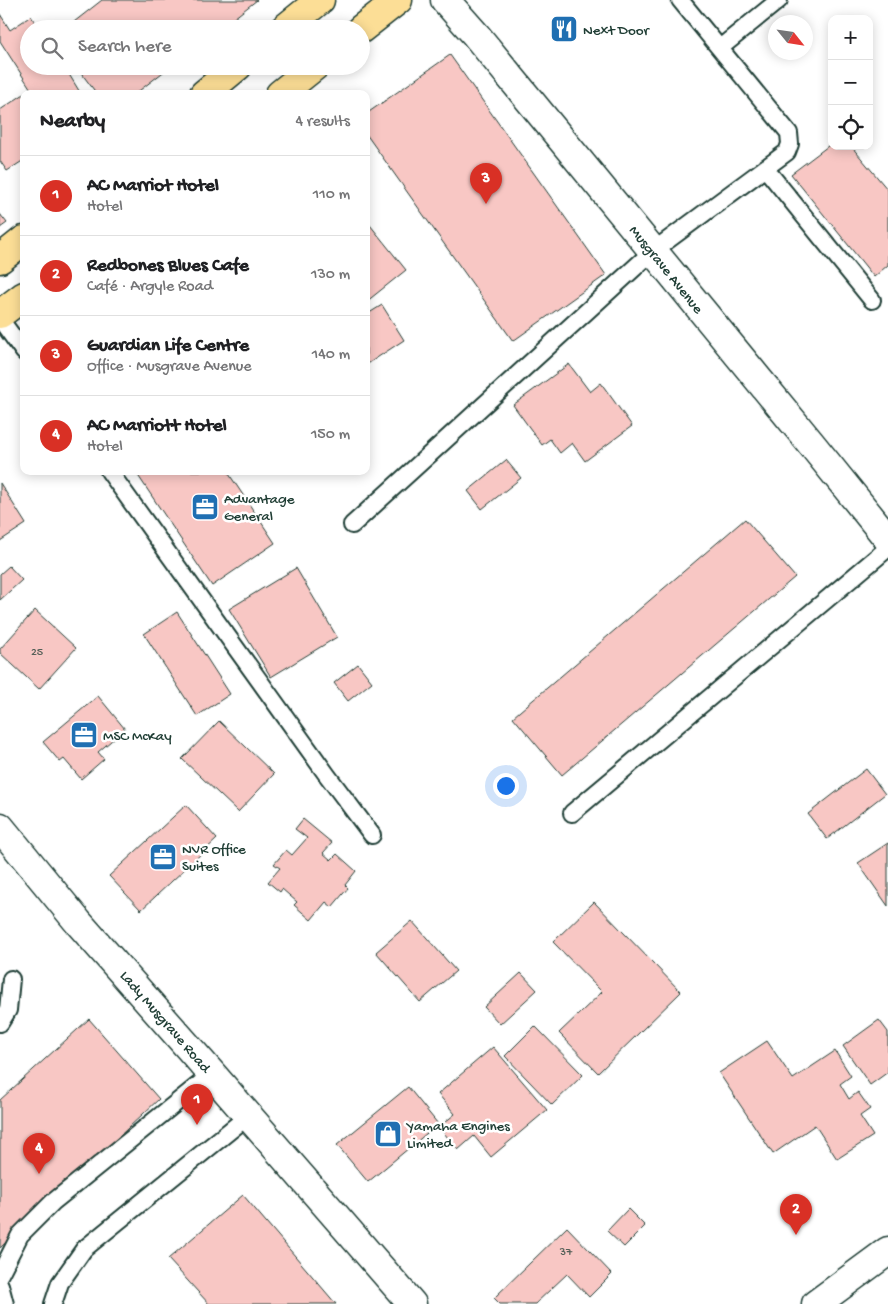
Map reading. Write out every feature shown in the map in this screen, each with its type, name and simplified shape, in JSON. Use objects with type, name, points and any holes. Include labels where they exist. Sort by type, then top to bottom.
[{"type":"main road","points":[[295,20],[320,0]]},
{"type":"main road","points":[[370,22],[398,0]]},
{"type":"main road","points":[[209,90],[227,75]]},
{"type":"main road","points":[[285,90],[304,75]]},
{"type":"main road","points":[[0,259],[20,243]]},
{"type":"main road","points":[[0,314],[20,299]]},
{"type":"street","name":"Musgrave Avenue","points":[[445,0],[476,35],[888,539]]},
{"type":"street","name":"Lady Musgrave Road","points":[[0,827],[78,922],[412,1304]]},
{"type":"street","points":[[816,1304],[888,1251]]},
{"type":"lane","points":[[352,525],[653,251],[787,152],[790,144],[789,133],[680,0]]},
{"type":"lane","points":[[720,48],[779,0]]},
{"type":"lane","points":[[765,168],[872,300]]},
{"type":"lane","points":[[0,319],[20,346]]},
{"type":"lane","points":[[112,475],[372,835]]},
{"type":"lane","points":[[572,813],[888,548]]},
{"type":"lane","points":[[0,1023],[8,1010],[11,979]]},
{"type":"lane","points":[[0,1274],[20,1235],[53,1202],[212,1074]]},
{"type":"lane","points":[[53,1304],[60,1283],[84,1249],[248,1116]]},
{"type":"lane","points":[[0,1285],[5,1304]]},
{"type":"building","points":[[102,0],[257,0],[231,20],[76,20]]},
{"type":"building","points":[[0,14],[10,30],[20,23],[20,72],[0,41]]},
{"type":"building","points":[[31,16],[33,20],[25,20]]},
{"type":"building","points":[[450,55],[606,275],[513,341],[370,140],[370,111]]},
{"type":"building","points":[[22,75],[69,75],[79,90],[31,90]]},
{"type":"building","points":[[83,75],[159,75],[140,90],[94,90]]},
{"type":"building","points":[[20,97],[20,163],[7,171],[0,161],[0,110]]},
{"type":"building","points":[[828,146],[828,150],[854,150],[888,190],[888,265],[874,277],[791,174]]},
{"type":"building","points":[[0,214],[7,223],[0,228]]},
{"type":"building","points":[[370,225],[406,270],[370,299]]},
{"type":"building","points":[[382,305],[404,340],[370,362],[370,312]]},
{"type":"building","points":[[569,364],[590,392],[601,383],[632,426],[585,461],[572,443],[560,453],[550,439],[542,445],[513,405]]},
{"type":"building","points":[[506,460],[521,478],[482,509],[468,491]]},
{"type":"building","name":"Advantage General","points":[[138,475],[230,475],[275,543],[212,586]]},
{"type":"building","points":[[0,483],[26,524],[0,541]]},
{"type":"building","points":[[745,519],[795,577],[562,775],[513,717]]},
{"type":"building","points":[[9,566],[22,580],[0,600],[0,574]]},
{"type":"building","points":[[296,568],[337,637],[271,677],[229,609]]},
{"type":"building","points":[[35,610],[76,648],[39,689],[0,653],[0,649]]},
{"type":"building","points":[[177,612],[230,694],[197,716],[144,634]]},
{"type":"building","points":[[358,664],[372,682],[348,701],[334,683]]},
{"type":"building","name":"MSC McKay","points":[[98,696],[125,729],[98,752],[104,759],[81,779],[64,759],[60,762],[43,742]]},
{"type":"building","points":[[219,721],[274,774],[238,812],[182,759]]},
{"type":"building","points":[[866,769],[885,794],[827,839],[808,814]]},
{"type":"building","name":"NVR Office Suites","points":[[186,805],[217,839],[141,910],[109,876]]},
{"type":"building","points":[[303,819],[332,843],[323,853],[331,860],[337,854],[356,871],[345,885],[348,888],[332,907],[326,902],[311,920],[294,905],[297,902],[282,889],[280,892],[268,882],[280,868],[274,864],[286,850],[292,855],[307,838],[295,829]]},
{"type":"building","points":[[888,843],[888,906],[858,863]]},
{"type":"building","points":[[594,902],[681,992],[598,1073],[559,1033],[602,992],[553,942]]},
{"type":"building","points":[[412,921],[456,971],[420,1002],[376,952]]},
{"type":"building","points":[[521,973],[537,990],[500,1024],[484,1007]]},
{"type":"building","points":[[89,1019],[159,1099],[0,1248],[0,1100]]},
{"type":"building","points":[[879,1020],[888,1032],[888,1072],[870,1085],[843,1046]]},
{"type":"building","points":[[535,1026],[583,1075],[552,1105],[505,1056]]},
{"type":"building","points":[[767,1041],[793,1079],[835,1051],[851,1076],[840,1084],[849,1099],[858,1092],[870,1109],[860,1116],[873,1136],[837,1159],[815,1125],[773,1154],[719,1073]]},
{"type":"building","points":[[493,1047],[547,1110],[491,1157],[474,1136],[458,1150],[439,1127],[455,1114],[438,1094]]},
{"type":"building","name":"Yamaha Engines Limited","points":[[408,1087],[438,1124],[368,1182],[337,1145]]},
{"type":"building","points":[[243,1195],[336,1304],[209,1304],[168,1259]]},
{"type":"building","points":[[628,1209],[645,1226],[624,1247],[607,1231]]},
{"type":"building","points":[[567,1227],[612,1274],[589,1297],[567,1274],[535,1304],[500,1304],[494,1298]]},
{"type":"place","name":"Next Door","points":[[564,29]]},
{"type":"place","name":"Guardian Life Centre","points":[[486,204]]},
{"type":"place","name":"Advantage General","points":[[205,507]]},
{"type":"place","name":"MSC McKay","points":[[84,735]]},
{"type":"place","name":"NVR Office Suites","points":[[163,857]]},
{"type":"place","name":"AC Marriot Hotel","points":[[197,1125]]},
{"type":"place","name":"Yamaha Engines Limited","points":[[388,1134]]},
{"type":"place","name":"AC Marriott Hotel","points":[[39,1174]]},
{"type":"place","name":"Redbones Blues Cafe","points":[[796,1235]]}]
